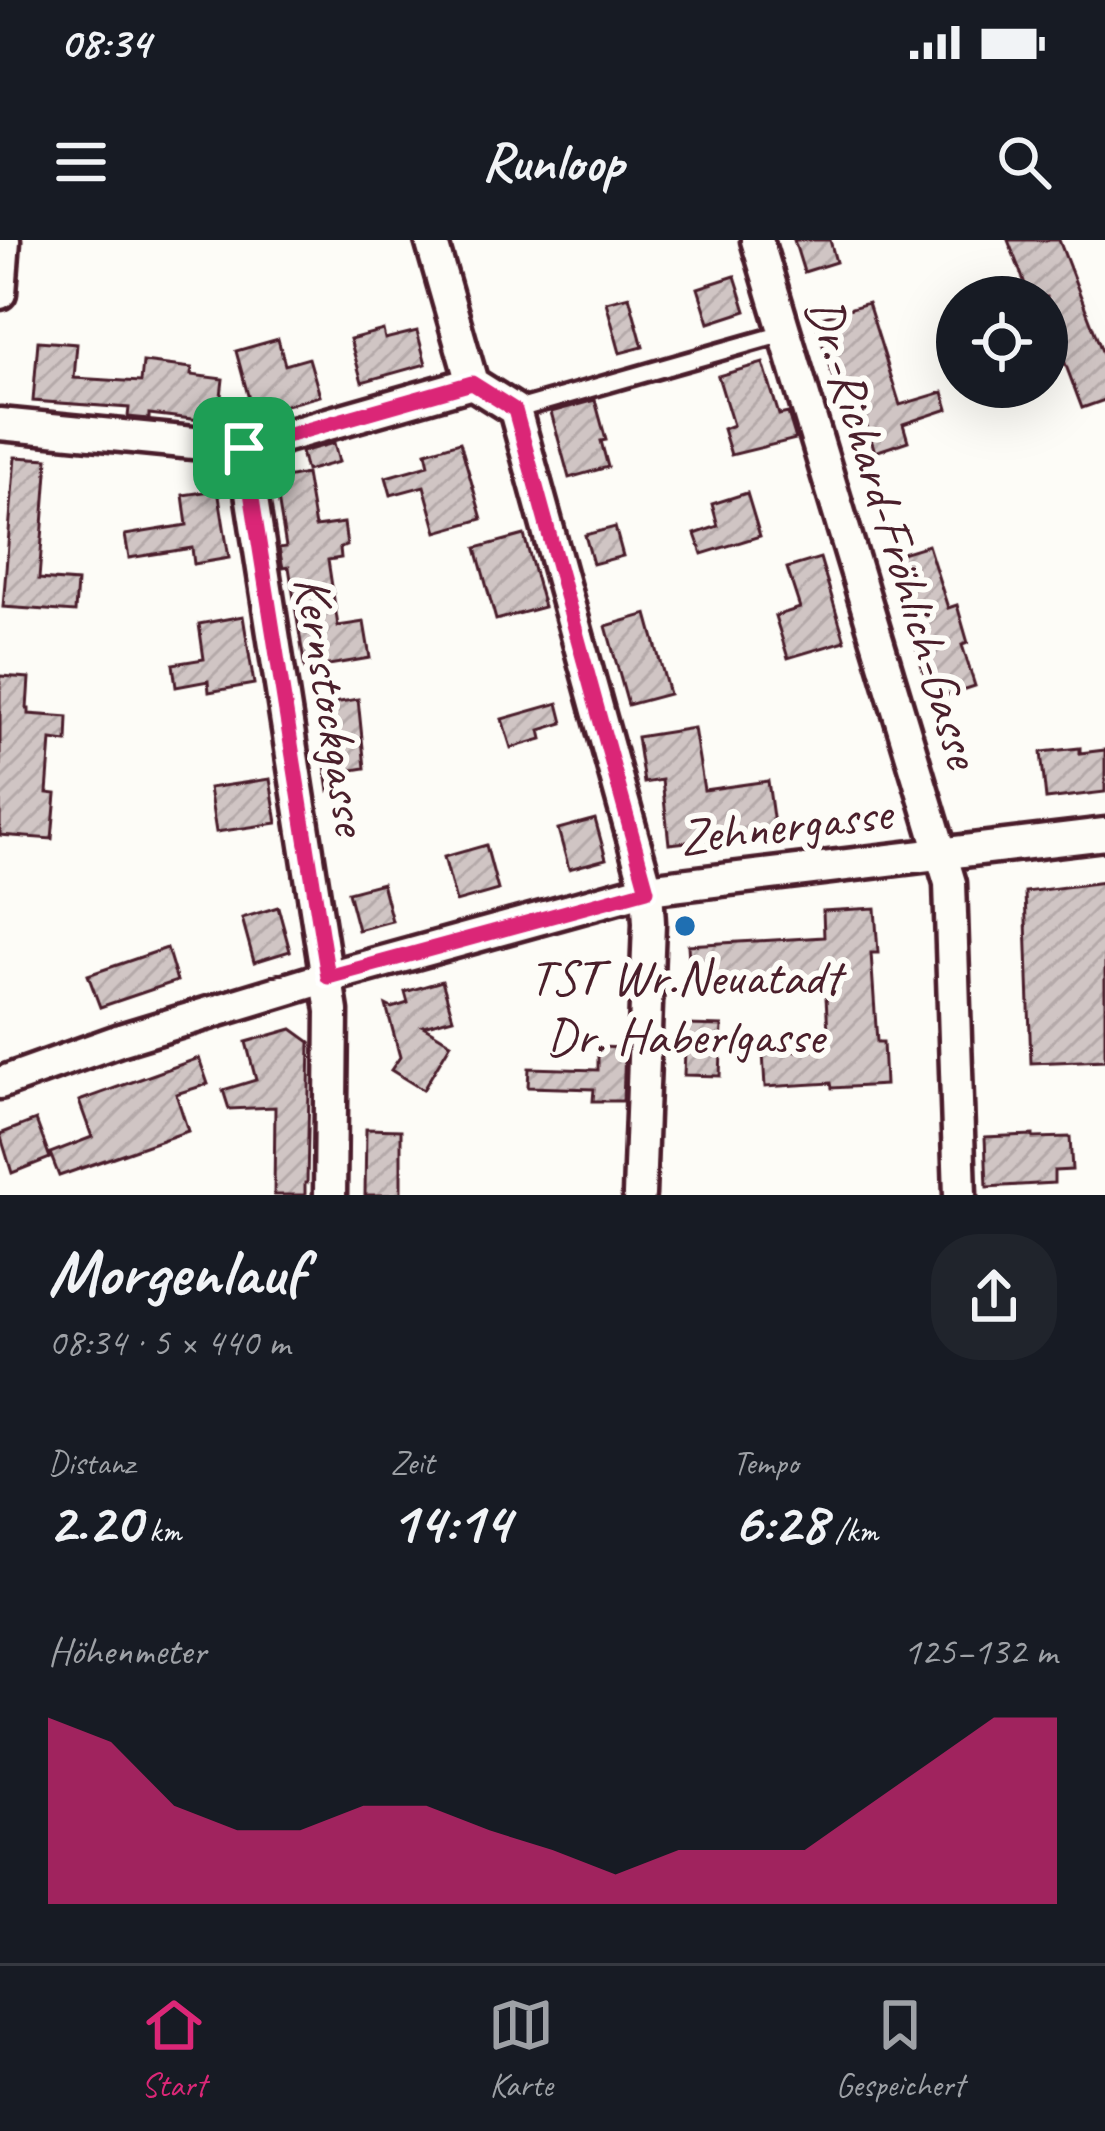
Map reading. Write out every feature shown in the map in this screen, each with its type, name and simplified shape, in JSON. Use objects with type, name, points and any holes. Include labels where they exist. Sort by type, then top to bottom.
[{"type":"street","points":[[0,292],[4,240]]},
{"type":"street","points":[[431,240],[472,383],[515,410],[647,890],[639,1195]]},
{"type":"street","name":"Dr.-Richard-Fröhlich-Gasse","points":[[757,240],[950,883],[960,1195]]},
{"type":"street","points":[[0,424],[244,448],[472,383]]},
{"type":"street","name":"Kernstockgasse","points":[[244,448],[332,1010],[330,1195]]},
{"type":"street","name":"Zehnergasse","points":[[0,1083],[120,1040],[328,977],[647,890],[1105,834]]},
{"type":"lane","points":[[515,410],[786,333]]},
{"type":"building","points":[[794,240],[830,240],[836,262],[804,272]]},
{"type":"building","points":[[1008,240],[1059,240],[1105,359],[1105,400],[1082,408],[1068,371],[1068,276],[1022,276]]},
{"type":"building","points":[[735,276],[746,311],[709,323],[698,288]]},
{"type":"building","points":[[629,296],[643,347],[620,353],[606,302]]},
{"type":"building","points":[[868,303],[900,405],[936,394],[936,408],[948,409],[903,424],[908,441],[875,452],[856,390],[838,395],[815,319]]},
{"type":"building","points":[[383,330],[385,339],[417,331],[426,364],[362,382],[350,339]]},
{"type":"building","points":[[278,339],[285,365],[309,358],[320,396],[253,414],[236,351]]},
{"type":"building","points":[[38,341],[77,344],[74,378],[141,382],[143,362],[192,368],[191,375],[223,379],[218,422],[149,414],[149,419],[128,417],[129,408],[33,401]]},
{"type":"building","points":[[763,363],[779,415],[788,413],[796,439],[731,455],[723,429],[733,425],[718,376]]},
{"type":"building","points":[[595,400],[608,467],[569,478],[551,412]]},
{"type":"building","points":[[460,442],[482,519],[437,532],[424,486],[391,495],[386,477],[429,465],[426,452]]},
{"type":"building","points":[[334,443],[339,462],[306,471],[301,452]]},
{"type":"building","points":[[15,457],[48,459],[39,579],[77,582],[75,612],[3,607]]},
{"type":"building","points":[[306,474],[315,527],[344,523],[347,546],[340,548],[341,558],[328,560],[338,626],[364,622],[370,658],[305,669],[289,567],[283,568],[279,548],[286,547],[275,480]]},
{"type":"building","points":[[218,490],[229,558],[194,564],[192,548],[129,558],[125,535],[187,525],[183,495]]},
{"type":"building","points":[[747,493],[760,536],[702,554],[695,534],[718,526],[712,504]]},
{"type":"building","points":[[615,527],[623,556],[593,564],[585,535]]},
{"type":"building","points":[[524,535],[544,607],[496,620],[476,548]]},
{"type":"building","points":[[928,545],[948,608],[957,605],[968,643],[962,645],[975,686],[932,700],[889,557]]},
{"type":"building","points":[[820,558],[845,641],[788,658],[775,616],[800,608],[787,568]]},
{"type":"building","points":[[647,614],[669,694],[628,705],[606,626]]},
{"type":"building","points":[[243,616],[254,684],[209,692],[208,681],[176,687],[173,664],[204,659],[199,624]]},
{"type":"building","points":[[0,676],[29,678],[29,714],[68,717],[67,742],[51,740],[47,793],[56,794],[52,839],[0,835]]},
{"type":"building","points":[[358,699],[365,768],[346,771],[349,788],[329,791],[316,706]]},
{"type":"building","points":[[558,703],[563,723],[540,730],[542,739],[511,748],[502,719]]},
{"type":"building","points":[[694,728],[704,790],[768,781],[775,832],[669,844],[662,780],[644,783],[637,737]]},
{"type":"building","points":[[1080,748],[1080,753],[1105,750],[1105,792],[1046,799],[1041,752]]},
{"type":"building","points":[[270,779],[277,823],[216,832],[209,788]]},
{"type":"building","points":[[595,819],[606,859],[569,869],[558,829]]},
{"type":"building","points":[[486,845],[498,890],[456,902],[444,857]]},
{"type":"building","points":[[1105,882],[1105,1060],[1031,1063],[1025,892]]},
{"type":"building","points":[[382,883],[392,921],[358,930],[348,892]]},
{"type":"building","points":[[278,907],[290,951],[254,962],[242,918]]},
{"type":"building","points":[[875,908],[878,953],[871,953],[885,1085],[765,1087],[763,1053],[829,1049],[825,980],[691,988],[688,945],[824,937],[823,911]]},
{"type":"building","points":[[167,948],[177,981],[100,1007],[88,975]]},
{"type":"building","points":[[442,981],[453,1018],[423,1026],[451,1043],[423,1090],[391,1070],[400,1057],[386,1005],[408,1003],[405,992]]},
{"type":"building","points":[[686,1025],[722,1026],[720,1076],[684,1075]]},
{"type":"building","points":[[292,1029],[310,1042],[307,1183],[305,1195],[274,1195],[275,1107],[229,1109],[223,1090],[256,1080],[246,1042]]},
{"type":"building","points":[[598,1047],[625,1048],[623,1101],[593,1101],[594,1089],[528,1087],[529,1068],[598,1070]]},
{"type":"building","points":[[199,1058],[208,1084],[176,1094],[188,1131],[59,1176],[50,1153],[92,1137],[79,1101]]},
{"type":"building","points":[[36,1120],[50,1158],[12,1173],[0,1134]]},
{"type":"building","points":[[366,1129],[401,1130],[401,1195],[365,1195]]},
{"type":"building","points":[[985,1137],[1070,1137],[1072,1170],[1054,1171],[1054,1183],[987,1187]]},
{"type":"place","name":"TST Wr.Neuatadt Dr. Haberlgasse","points":[[685,926]]},
{"type":"route","points":[[472,383],[515,410],[647,890],[328,977],[244,448],[472,383]]}]
